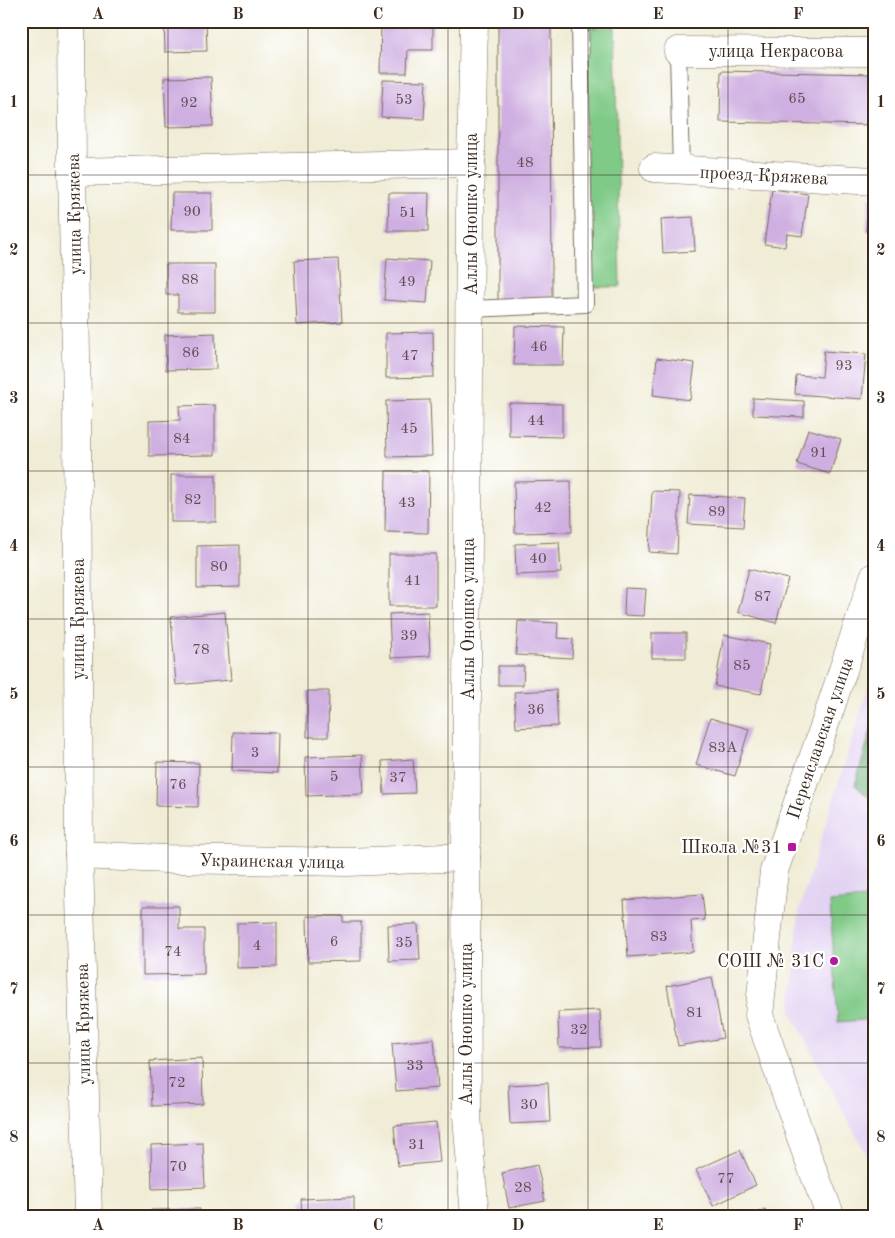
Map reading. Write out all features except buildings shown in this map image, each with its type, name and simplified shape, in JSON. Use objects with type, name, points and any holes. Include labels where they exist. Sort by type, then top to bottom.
[{"type":"street","name":"улица Кряжева","points":[[72,21],[72,172],[78,399],[79,855],[88,1217]]},
{"type":"street","name":"Аллы Оношко улица","points":[[474,21],[471,163],[466,1116],[475,1217]]},
{"type":"street","name":"улица Некрасова","points":[[678,51],[874,52]]},
{"type":"street","points":[[72,172],[471,163]]},
{"type":"street","name":"проезд Кряжева","points":[[654,168],[874,181]]},
{"type":"street","name":"Переяславская улица","points":[[831,1217],[807,1155],[759,1015],[774,871],[874,577]]},
{"type":"street","name":"Украинская улица","points":[[79,855],[175,859],[348,862],[466,857]]},
{"type":"lane","points":[[470,309],[585,304],[580,21]]},
{"type":"lane","points":[[678,51],[681,170]]},
{"type":"shaded area","name":"СОШ № 31С","points":[[874,668],[874,1169],[791,1013],[799,910]]},
{"type":"green space","points":[[615,27],[620,287],[589,287],[584,28]]},
{"type":"green space","points":[[874,719],[874,793],[869,798],[855,785]]},
{"type":"green space","points":[[874,898],[874,1019],[838,1022],[830,902]]},
{"type":"place","name":"Школа №31","points":[[792,847]]},
{"type":"place","name":"СОШ № 31С","points":[[834,961]]}]
